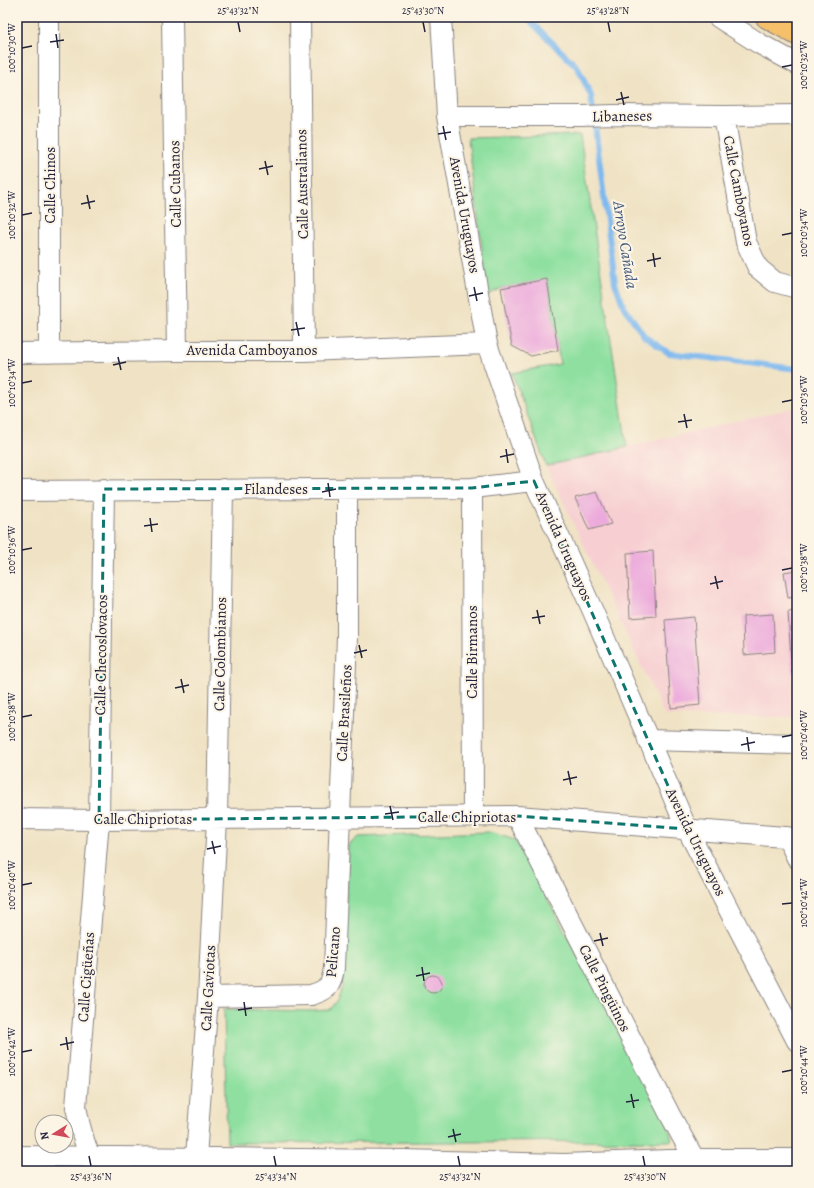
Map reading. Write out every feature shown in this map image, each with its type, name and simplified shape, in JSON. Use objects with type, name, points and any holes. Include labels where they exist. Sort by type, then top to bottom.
[{"type":"main road","points":[[767,17],[797,34]]},
{"type":"street","name":"Calle Chinos","points":[[49,17],[49,353]]},
{"type":"street","name":"Calle Cubanos","points":[[172,17],[177,351]]},
{"type":"street","name":"Calle Australianos","points":[[300,17],[304,351]]},
{"type":"street","name":"Avenida Uruguayos","points":[[440,17],[447,116],[488,344],[534,481],[592,609],[687,829],[797,1041]]},
{"type":"street","points":[[718,17],[760,44],[797,64]]},
{"type":"street","name":"Libaneses","points":[[447,116],[797,115]]},
{"type":"street","name":"Calle Camboyanos","points":[[724,116],[746,242],[758,268],[775,282],[797,288]]},
{"type":"street","name":"Avenida Camboyanos","points":[[17,353],[304,351],[488,344]]},
{"type":"street","name":"Filandeses","points":[[17,490],[472,488],[534,481]]},
{"type":"street","name":"Calle Brasileños","points":[[339,818],[347,637],[347,488]]},
{"type":"street","name":"Calle Birmanos","points":[[472,488],[473,816]]},
{"type":"street","name":"Calle Checoslovacos","points":[[98,820],[104,489]]},
{"type":"street","name":"Calle Colombianos","points":[[217,819],[223,489]]},
{"type":"street","points":[[648,740],[797,744]]},
{"type":"street","name":"Calle Chipriotas","points":[[17,819],[98,820],[517,816],[792,838]]},
{"type":"street","name":"Calle Pingüinos","points":[[517,816],[670,1115],[698,1165]]},
{"type":"street","name":"Pelicano","points":[[208,997],[311,995],[324,991],[332,983],[334,968],[339,818]]},
{"type":"street","name":"Calle Gaviotas","points":[[196,1157],[208,997],[217,819]]},
{"type":"street","name":"Calle Cigüeñas","points":[[92,1164],[81,1132],[76,1107],[98,820]]},
{"type":"street","points":[[792,838],[797,858]]},
{"type":"street","points":[[17,1156],[92,1164],[196,1157],[252,1165],[564,1167],[698,1165],[797,1159]]},
{"type":"highlighted area","points":[[534,481],[687,829],[517,816],[99,820],[104,489],[472,488]]},
{"type":"shaded area","points":[[797,407],[797,717],[665,716],[546,466]]},
{"type":"green space","points":[[580,135],[627,447],[546,466],[512,373],[560,364],[547,280],[502,288],[488,295],[468,138]]},
{"type":"green space","points":[[489,832],[515,840],[589,975],[664,1104],[672,1141],[227,1143],[224,1009],[330,1010],[337,1001],[342,987],[349,845],[358,837]]},
{"type":"building","points":[[547,279],[558,350],[531,356],[512,346],[501,288]]},
{"type":"building","points":[[597,492],[611,524],[589,530],[575,498]]},
{"type":"building","points":[[653,551],[656,616],[630,618],[627,553]]},
{"type":"building","points":[[797,570],[797,597],[788,598],[784,572]]},
{"type":"building","points":[[797,611],[797,672],[792,673],[788,612]]},
{"type":"building","points":[[773,614],[775,652],[744,655],[743,616]]},
{"type":"building","points":[[694,617],[700,705],[671,708],[665,620]]},
{"type":"building","points":[[429,975],[437,975],[442,980],[440,991],[437,993],[429,993],[424,988],[424,980]]},
{"type":"waterway","name":"Arroyo Cañada","points":[[526,17],[578,68],[591,96],[615,283],[624,307],[645,337],[669,353],[797,369]]}]
